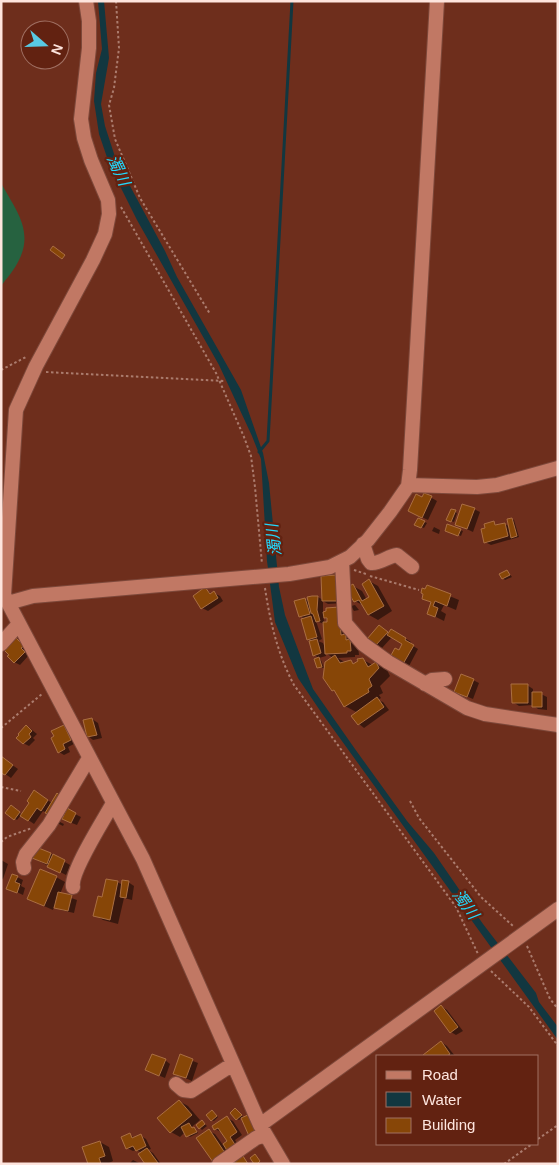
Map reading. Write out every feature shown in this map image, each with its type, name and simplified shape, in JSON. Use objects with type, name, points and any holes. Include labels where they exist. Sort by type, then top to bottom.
[{"type":"street","points":[[86,1],[89,21],[89,48],[81,120],[90,160],[108,200],[109,214],[105,234],[93,260],[33,371],[16,410],[4,597],[143,859],[262,1130],[283,1164]]},
{"type":"street","points":[[4,597],[289,574],[330,567],[342,563],[350,557],[390,512],[408,485],[411,460],[437,1]]},
{"type":"street","points":[[408,485],[477,487],[497,485],[558,468]]},
{"type":"street","points":[[363,544],[368,559],[372,563],[377,563],[397,555],[412,567]]},
{"type":"street","points":[[342,563],[345,623],[349,630],[363,644],[425,684],[467,708],[485,714],[558,725]]},
{"type":"street","points":[[1,644],[18,625]]},
{"type":"street","points":[[425,684],[432,680],[445,679]]},
{"type":"street","points":[[24,868],[23,862],[26,854],[49,825],[89,758]]},
{"type":"street","points":[[73,887],[72,882],[76,871],[114,803]]},
{"type":"street","points":[[219,1164],[558,909]]},
{"type":"street","points":[[176,1084],[183,1090],[191,1091],[234,1064]]},
{"type":"path","points":[[116,1],[119,48],[114,88],[109,105],[116,139],[140,198],[210,314]]},
{"type":"path","points":[[1,370],[26,357]]},
{"type":"path","points":[[33,371],[225,381]]},
{"type":"path","points":[[342,563],[419,590]]},
{"type":"path","points":[[1,728],[51,686]]},
{"type":"path","points":[[1,787],[21,791]]},
{"type":"path","points":[[410,802],[419,818],[480,897],[517,938],[558,1009]]},
{"type":"path","points":[[1,842],[7,837],[37,826],[49,825]]},
{"type":"path","points":[[484,963],[529,1007],[558,1046]]},
{"type":"path","points":[[539,1138],[558,1125]]},
{"type":"path","points":[[504,1164],[531,1145]]},
{"type":"green space","points":[[1,183],[21,220],[24,229],[24,239],[23,249],[17,263],[1,286]]},
{"type":"water","name":"濁川","points":[[98,1],[104,1],[109,58],[101,104],[105,126],[116,160],[177,277],[241,390],[263,453],[269,483],[279,587],[285,615],[313,689],[407,821],[434,853],[483,924],[536,993],[539,1002],[558,1027],[558,1040],[298,678],[275,622],[267,561],[261,459],[219,365],[137,220],[110,166],[99,134],[94,101],[96,73],[102,49]]},
{"type":"building","points":[[53,246],[65,255],[62,259],[50,250]]},
{"type":"building","points":[[424,493],[432,496],[422,518],[408,511],[416,494],[422,497]]},
{"type":"building","points":[[462,504],[475,508],[467,529],[455,525]]},
{"type":"building","points":[[451,509],[456,510],[451,522],[446,520]]},
{"type":"building","points":[[418,518],[425,521],[421,528],[414,525]]},
{"type":"building","points":[[512,518],[517,536],[511,538],[507,519]]},
{"type":"building","points":[[494,521],[495,525],[505,523],[508,536],[484,543],[481,529],[485,528],[484,524]]},
{"type":"building","points":[[447,524],[461,529],[458,536],[445,531]]},
{"type":"building","points":[[507,570],[510,575],[502,579],[499,574]]},
{"type":"building","points":[[337,575],[338,601],[322,601],[321,576]]},
{"type":"building","points":[[369,579],[384,606],[368,615],[359,600],[354,602],[348,592],[348,587],[353,584],[362,601],[369,597],[362,584]]},
{"type":"building","points":[[427,585],[451,594],[447,606],[435,601],[433,606],[438,608],[435,617],[427,614],[431,602],[422,599],[422,588],[425,589]]},
{"type":"building","points":[[205,587],[210,594],[214,591],[218,598],[201,609],[193,596]]},
{"type":"building","points":[[318,596],[317,610],[320,621],[316,622],[311,613],[307,597]]},
{"type":"building","points":[[305,598],[310,614],[299,617],[294,601]]},
{"type":"building","points":[[339,607],[341,635],[346,634],[346,640],[350,639],[351,651],[347,651],[347,653],[325,654],[323,622],[327,622],[327,618],[324,618],[323,612],[326,611],[326,608]]},
{"type":"building","points":[[311,616],[317,637],[307,640],[301,619]]},
{"type":"building","points":[[379,625],[388,632],[375,646],[367,639]]},
{"type":"building","points":[[391,629],[414,645],[403,664],[390,657],[395,648],[399,650],[402,644],[387,635]]},
{"type":"building","points":[[16,638],[24,646],[21,648],[25,652],[14,663],[4,650]]},
{"type":"building","points":[[317,639],[321,653],[313,656],[309,641]]},
{"type":"building","points":[[335,655],[340,663],[351,660],[353,664],[358,661],[357,659],[363,658],[368,667],[376,662],[379,668],[369,679],[372,686],[368,689],[369,692],[344,707],[334,690],[332,691],[323,678],[325,662]]},
{"type":"building","points":[[319,657],[322,667],[317,668],[314,659]]},
{"type":"building","points":[[461,674],[474,679],[467,697],[454,692]]},
{"type":"building","points":[[511,684],[528,684],[528,703],[512,703]]},
{"type":"building","points":[[532,692],[542,692],[542,707],[532,707]]},
{"type":"building","points":[[377,697],[384,707],[358,725],[351,716]]},
{"type":"building","points":[[92,718],[97,735],[87,737],[83,720]]},
{"type":"building","points":[[26,725],[32,731],[29,734],[31,737],[23,744],[16,738]]},
{"type":"building","points":[[64,725],[71,740],[63,744],[65,749],[58,753],[51,738],[54,736],[51,731]]},
{"type":"building","points":[[1,756],[13,765],[5,775],[1,773]]},
{"type":"building","points":[[34,790],[48,800],[41,811],[37,808],[28,821],[20,816],[29,803],[27,801]]},
{"type":"building","points":[[57,793],[59,795],[48,814],[45,813]]},
{"type":"building","points":[[11,805],[20,812],[14,820],[5,813]]},
{"type":"building","points":[[67,808],[76,813],[71,823],[62,819]]},
{"type":"building","points":[[36,847],[51,853],[47,864],[32,858]]},
{"type":"building","points":[[53,854],[65,860],[60,873],[47,867]]},
{"type":"building","points":[[40,869],[57,876],[44,906],[27,899]]},
{"type":"building","points":[[12,874],[18,876],[15,882],[20,884],[17,893],[6,889]]},
{"type":"building","points":[[106,879],[118,881],[110,920],[93,916],[98,896],[102,897]]},
{"type":"building","points":[[122,880],[129,881],[126,898],[120,897]]},
{"type":"building","points":[[58,892],[72,895],[68,911],[54,908]]},
{"type":"building","points":[[441,1005],[458,1027],[450,1033],[434,1011]]},
{"type":"building","points":[[441,1041],[450,1054],[448,1055],[423,1055]]},
{"type":"building","points":[[152,1054],[166,1059],[159,1076],[145,1070]]},
{"type":"building","points":[[180,1054],[193,1059],[186,1078],[173,1074]]},
{"type":"building","points":[[179,1100],[192,1115],[170,1133],[157,1118]]},
{"type":"building","points":[[235,1108],[242,1115],[236,1120],[230,1113]]},
{"type":"building","points":[[212,1110],[217,1116],[211,1121],[206,1115]]},
{"type":"building","points":[[248,1115],[256,1133],[249,1136],[241,1118]]},
{"type":"building","points":[[227,1116],[237,1132],[230,1137],[236,1146],[228,1152],[223,1144],[227,1141],[218,1128],[214,1130],[212,1126]]},
{"type":"building","points":[[202,1120],[205,1124],[199,1129],[196,1125]]},
{"type":"building","points":[[189,1123],[197,1132],[186,1137],[181,1127]]},
{"type":"building","points":[[209,1129],[225,1153],[213,1162],[196,1138]]},
{"type":"building","points":[[130,1133],[132,1138],[141,1134],[146,1146],[136,1151],[133,1146],[126,1149],[121,1137]]},
{"type":"building","points":[[100,1141],[105,1156],[99,1158],[101,1164],[88,1164],[82,1147]]},
{"type":"building","points":[[147,1148],[158,1163],[145,1164],[138,1154]]},
{"type":"building","points":[[255,1154],[260,1161],[257,1164],[254,1164],[250,1158]]},
{"type":"building","points":[[243,1156],[248,1164],[235,1164],[234,1162]]},
{"type":"waterway","points":[[259,452],[268,441],[292,1]]}]
